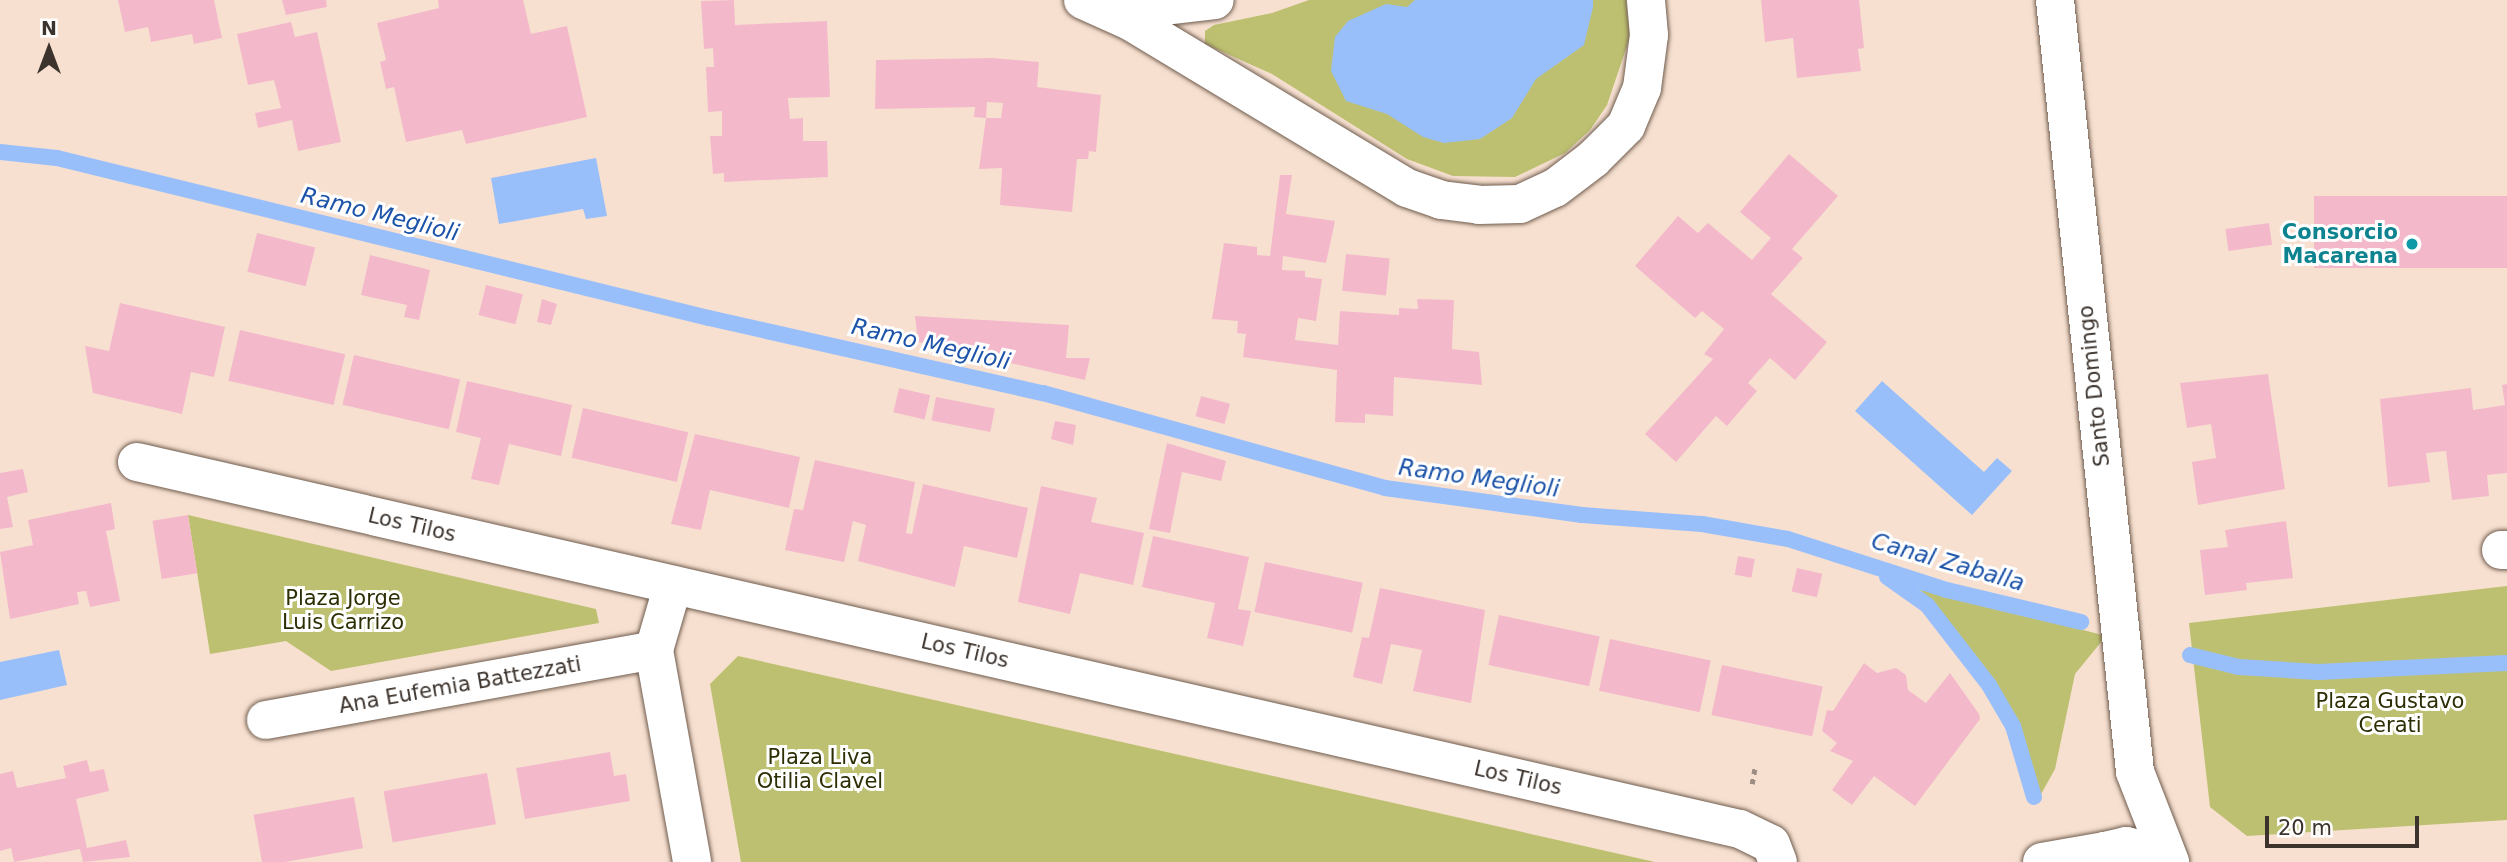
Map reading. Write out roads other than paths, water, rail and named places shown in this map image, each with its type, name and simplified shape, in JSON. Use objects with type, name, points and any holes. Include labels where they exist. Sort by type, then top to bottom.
[{"type":"street","points":[[1083,0],[1130,21],[1407,188],[1441,200],[1479,205],[1520,204],[1555,188],[1593,159],[1626,126],[1642,88],[1649,35],[1646,0]]},
{"type":"street","points":[[1106,0],[1165,6],[1214,0]]},
{"type":"street","name":"Santo Domingo","points":[[2055,0],[2135,772],[2170,862]]},
{"type":"street","name":"Los Tilos","points":[[137,462],[1740,829],[1771,844],[1778,862]]},
{"type":"street","points":[[673,585],[654,650],[692,862]]},
{"type":"street","name":"Ana Eufemia Battezzati","points":[[266,720],[654,650]]},
{"type":"street","name":"Santo Domingo","points":[[2102,854],[2130,800],[2135,772]]},
{"type":"street","points":[[2042,862],[2143,848],[2170,862]]},
{"type":"water","points":[[1415,0],[1593,0],[1593,7],[1584,45],[1536,79],[1512,118],[1480,139],[1444,143],[1423,137],[1387,114],[1346,101],[1331,71],[1335,37],[1348,21],[1386,4],[1407,7]]},
{"type":"water","points":[[596,158],[607,216],[586,219],[583,209],[499,224],[491,178]]},
{"type":"water","points":[[1882,381],[1984,472],[1997,458],[2012,471],[1972,515],[1855,411]]},
{"type":"water","points":[[59,650],[67,685],[0,700],[0,662]]},
{"type":"waterway","name":"Ramo Meglioli","points":[[0,152],[57,158],[709,318],[1043,393],[1385,488],[1582,515],[1702,524],[1788,539],[1947,590],[2081,622]]},
{"type":"waterway","name":"Canal Zaballa","points":[[1887,577],[1927,605],[1989,685],[2013,726],[2034,797]]},
{"type":"waterway","name":"Canal Zaballa","points":[[2190,655],[2239,667],[2318,672],[2507,663]]},
{"type":"place","name":"Consorcio Macarena","points":[[2412,244]]},
{"type":"park label","name":"Plaza Jorge Luis Carrizo","points":[[343,610]]},
{"type":"park label","name":"Plaza Gustavo Cerati","points":[[2390,713]]},
{"type":"park label","name":"Plaza Liva Otilia Clavel","points":[[820,769]]}]
